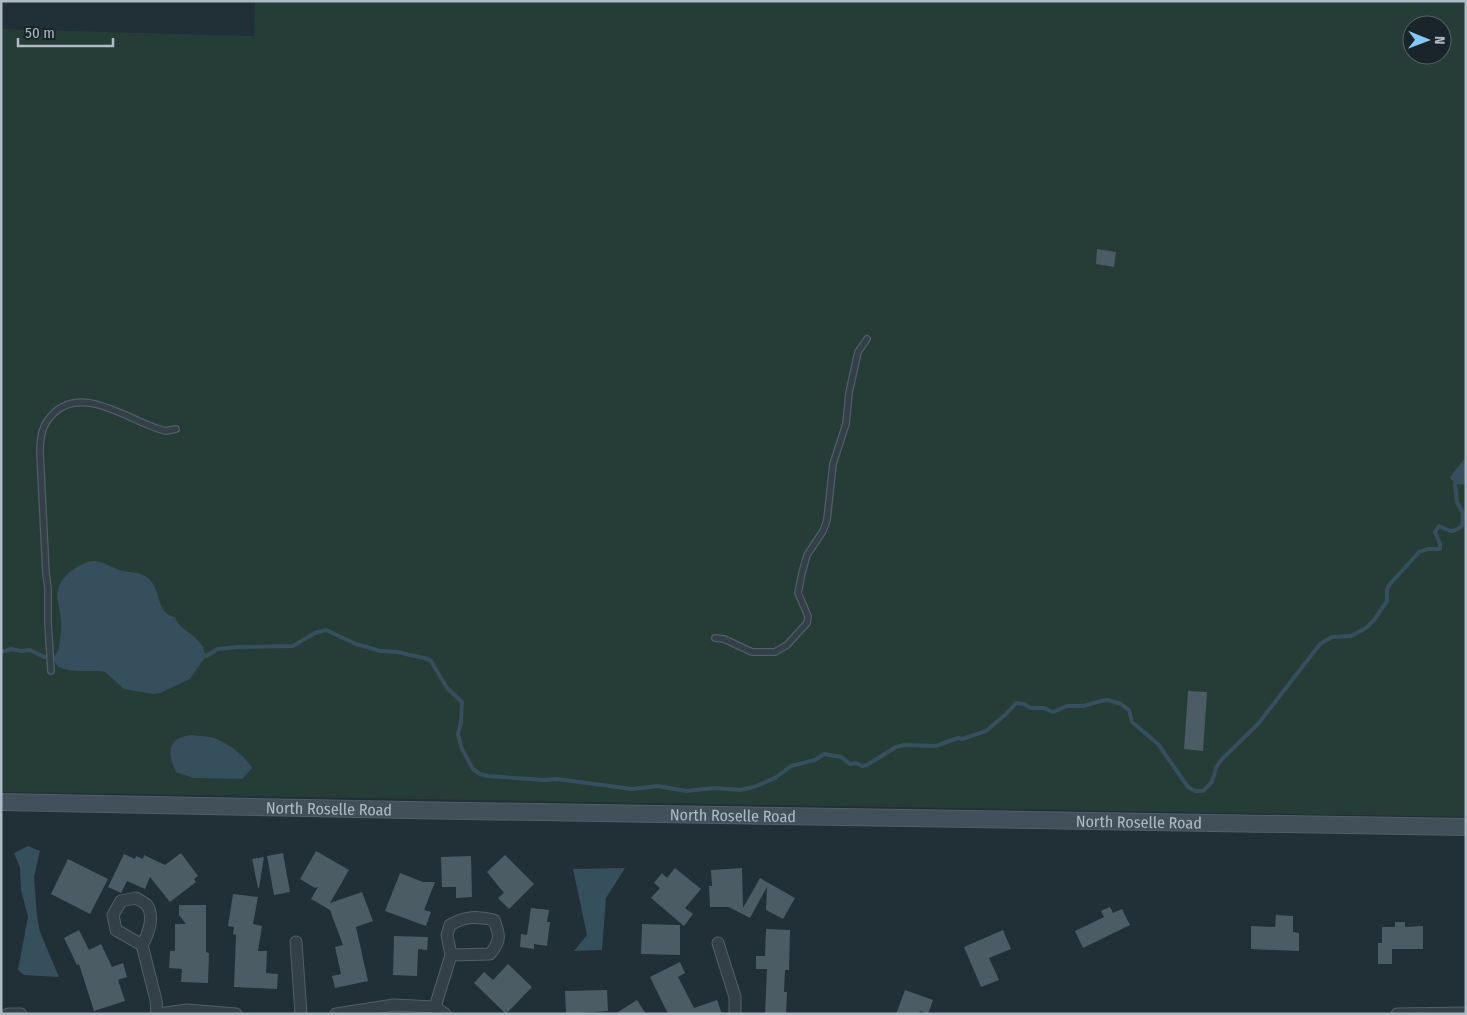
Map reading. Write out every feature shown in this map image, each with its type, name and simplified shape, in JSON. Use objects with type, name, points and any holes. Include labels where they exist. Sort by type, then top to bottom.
[{"type":"main road","name":"North Roselle Road","points":[[1,802],[428,811],[1466,827]]},
{"type":"street","points":[[336,1014],[394,1009],[440,1010],[451,955],[447,935],[450,925],[459,920],[477,916],[494,920],[499,933],[496,947],[490,954],[451,955]]},
{"type":"street","points":[[296,942],[301,1014]]},
{"type":"street","points":[[718,943],[735,997],[735,1014]]},
{"type":"street","points":[[142,945],[158,1014],[197,1012],[236,1014]]},
{"type":"street","points":[[1397,1014],[1466,1013]]},
{"type":"street","points":[[8,1014],[21,1014]]},
{"type":"lane","points":[[715,638],[724,639],[752,652],[775,652],[787,645],[806,623],[808,616],[798,593],[802,573],[807,555],[823,531],[827,520],[833,464],[846,424],[849,393],[858,352],[867,339]]},
{"type":"lane","points":[[51,671],[40,452],[40,440],[44,426],[50,416],[63,406],[82,403],[114,410],[159,430],[176,429]]},
{"type":"green space","points":[[255,1],[1466,1],[1466,817],[1,792],[1,29],[254,36]]},
{"type":"water","points":[[1466,457],[1466,485],[1455,484],[1450,477]]},
{"type":"water","points":[[95,561],[121,570],[139,573],[150,580],[165,612],[175,617],[180,625],[202,645],[206,656],[190,679],[154,694],[124,689],[105,672],[72,671],[56,664],[54,658],[59,647],[61,632],[58,600],[59,586],[71,571],[85,563]]},
{"type":"water","points":[[191,735],[211,737],[222,742],[240,754],[252,768],[242,779],[193,778],[176,772],[170,753],[173,743],[177,739]]},
{"type":"water","points":[[28,846],[40,851],[34,877],[37,916],[40,932],[59,977],[24,975],[18,970],[28,917],[21,890],[20,868],[14,853]]},
{"type":"water","points":[[625,868],[606,898],[602,950],[574,951],[587,935],[573,869]]},
{"type":"building","points":[[1097,249],[1116,252],[1114,267],[1096,264]]},
{"type":"building","points":[[1188,691],[1207,692],[1203,751],[1184,749]]},
{"type":"building","points":[[316,851],[349,870],[330,903],[362,892],[373,921],[356,927],[368,981],[335,988],[332,976],[341,974],[335,947],[343,945],[330,910],[311,899],[318,887],[315,888],[300,879]]},
{"type":"building","points":[[181,853],[198,876],[194,879],[196,882],[170,902],[150,877],[145,889],[127,881],[121,893],[108,887],[124,854],[135,859],[136,856],[143,859],[144,855],[165,865]]},
{"type":"building","points":[[283,853],[290,892],[274,895],[267,856]]},
{"type":"building","points":[[505,855],[534,884],[509,909],[498,898],[504,893],[487,872]]},
{"type":"building","points":[[471,856],[472,897],[456,898],[456,887],[442,887],[441,857]]},
{"type":"building","points":[[264,857],[259,888],[258,888],[252,859]]},
{"type":"building","points":[[68,859],[108,879],[90,914],[51,894]]},
{"type":"building","points":[[675,868],[701,889],[685,908],[693,914],[684,926],[651,898],[660,888],[654,883],[662,873],[667,878]]},
{"type":"building","points":[[742,868],[743,908],[760,878],[795,898],[783,919],[766,910],[767,887],[750,918],[729,907],[710,907],[709,886],[712,886],[711,870]]},
{"type":"building","points":[[400,873],[423,882],[435,882],[424,910],[431,912],[426,926],[385,911]]},
{"type":"building","points":[[233,894],[258,897],[253,924],[262,926],[258,951],[267,951],[266,973],[278,974],[277,989],[234,987],[236,935],[233,934],[234,927],[228,926]]},
{"type":"building","points":[[179,905],[206,905],[206,952],[209,953],[208,983],[181,982],[182,969],[169,968],[170,951],[175,951],[175,924],[186,924],[179,915]]},
{"type":"building","points":[[1110,907],[1113,913],[1122,909],[1130,925],[1083,948],[1075,931],[1104,917],[1101,911]]},
{"type":"building","points":[[531,908],[549,910],[547,922],[550,922],[547,946],[534,944],[534,949],[520,947],[521,934],[527,935]]},
{"type":"building","points":[[1276,915],[1293,916],[1293,932],[1299,933],[1299,951],[1251,949],[1251,926],[1275,927]]},
{"type":"building","points":[[1395,922],[1405,922],[1405,927],[1423,926],[1423,949],[1392,949],[1392,964],[1378,964],[1378,943],[1382,943],[1382,927],[1395,927]]},
{"type":"building","points":[[642,924],[680,925],[680,955],[641,954]]},
{"type":"building","points":[[766,929],[790,930],[789,970],[785,970],[786,1014],[765,1014],[767,969],[756,969],[756,956],[765,956]]},
{"type":"building","points":[[79,930],[89,950],[101,944],[112,967],[123,963],[127,977],[118,980],[125,1001],[94,1011],[79,964],[77,965],[64,938]]},
{"type":"building","points":[[1003,930],[1011,949],[989,958],[999,980],[981,987],[964,947]]},
{"type":"building","points":[[394,936],[428,937],[427,950],[418,949],[417,976],[393,975]]},
{"type":"building","points":[[680,962],[685,973],[678,977],[694,1008],[717,1000],[722,1014],[668,1014],[650,977]]},
{"type":"building","points":[[508,964],[532,987],[506,1014],[474,983],[484,972],[493,980]]},
{"type":"building","points":[[607,990],[608,1011],[566,1014],[565,991]]},
{"type":"building","points":[[905,990],[933,1000],[928,1014],[920,1011],[919,1014],[896,1014]]},
{"type":"building","points":[[637,1000],[646,1014],[615,1014]]},
{"type":"waterway","points":[[206,656],[218,649],[293,646],[315,633],[326,630],[356,644],[380,651],[397,652],[428,659],[447,688],[462,702],[458,734],[462,749],[473,769],[480,774],[488,776],[544,780],[557,779],[632,789],[658,786],[686,791],[715,788],[740,790],[754,787],[775,778],[791,766],[815,760],[824,754],[841,757],[850,764],[856,763],[862,766],[867,765],[896,747],[904,745],[936,746],[958,738],[962,739],[986,731],[1016,703],[1024,704],[1031,708],[1044,708],[1053,712],[1067,706],[1083,706],[1108,700],[1121,704],[1129,710],[1132,722],[1158,744],[1188,787],[1195,791],[1203,791],[1212,782],[1216,768],[1221,760],[1258,724],[1320,644],[1332,637],[1351,636],[1366,628],[1387,601],[1387,589],[1390,584],[1419,552],[1428,549],[1440,549],[1435,532],[1439,526],[1450,531],[1462,526],[1463,513],[1457,502],[1455,484]]},
{"type":"waterway","points":[[1,652],[11,649],[30,650],[44,657],[55,658]]}]
